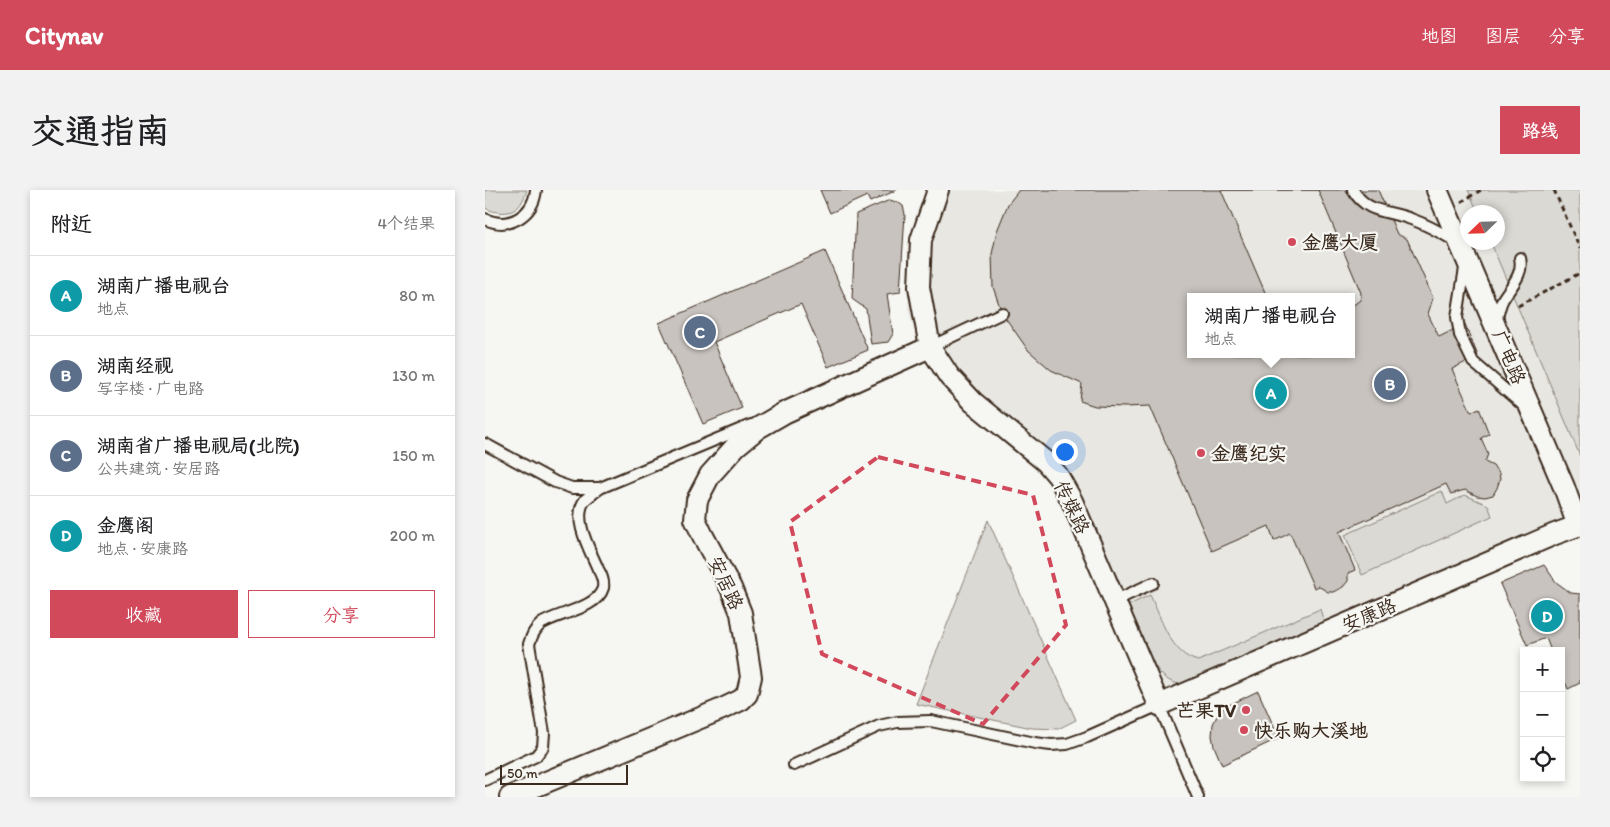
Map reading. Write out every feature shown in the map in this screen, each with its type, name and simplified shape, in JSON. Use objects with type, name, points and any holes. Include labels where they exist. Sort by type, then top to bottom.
[{"type":"street","name":"传媒路","points":[[938,190],[921,240],[919,287],[930,347],[949,376],[973,402],[1046,462],[1058,476],[1072,501],[1159,705]]},
{"type":"street","name":"广电路","points":[[1437,190],[1579,526]]},
{"type":"street","name":"安居路","points":[[510,797],[722,709],[741,700],[747,694],[751,677],[741,613],[731,588],[695,518],[701,491],[710,475],[758,428],[784,412],[930,347]]},
{"type":"street","name":"安康路","points":[[1159,705],[1555,534],[1579,526]]},
{"type":"lane","points":[[485,219],[491,222],[513,222],[529,211],[536,190]]},
{"type":"lane","points":[[1353,190],[1357,197],[1373,209],[1409,218],[1433,228],[1463,252],[1463,275],[1457,326],[1466,351],[1473,362],[1533,414]]},
{"type":"lane","points":[[1495,326],[1502,301],[1518,277],[1521,268],[1519,258]]},
{"type":"lane","points":[[930,347],[1002,313]]},
{"type":"lane","points":[[485,780],[536,756],[543,747],[544,734],[529,644],[534,632],[542,624],[582,607],[595,599],[603,587],[601,576],[581,529],[581,514],[584,501],[600,488],[784,412]]},
{"type":"lane","points":[[485,444],[555,482],[572,488],[600,488]]},
{"type":"lane","points":[[1114,601],[1153,583]]},
{"type":"lane","points":[[794,765],[879,726],[897,722],[931,721],[1035,743],[1067,744],[1087,738],[1159,705]]},
{"type":"lane","name":"传媒路","points":[[1159,705],[1198,797]]},
{"type":"path","points":[[1554,190],[1580,249]]},
{"type":"path","points":[[1518,306],[1580,273]]},
{"type":"highlighted area","points":[[878,457],[1033,495],[1066,625],[983,724],[822,654],[790,522]]},
{"type":"shaded area","points":[[485,190],[527,190],[517,208],[510,212],[501,212],[485,208]]},
{"type":"shaded area","points":[[927,190],[1580,190],[1580,540],[1573,536],[1158,717],[1069,511],[1053,483],[1028,459],[995,435],[954,398],[927,362],[917,340],[908,310],[910,242],[917,211]]},
{"type":"shaded area","points":[[1468,190],[1580,190],[1580,456],[1494,250],[1505,250],[1505,205],[1475,205]]},
{"type":"shaded area","points":[[1442,491],[1447,504],[1465,495],[1488,505],[1492,516],[1362,575],[1345,535]]},
{"type":"shaded area","points":[[988,520],[1076,720],[1058,729],[1032,728],[916,704]]},
{"type":"shaded area","points":[[1150,595],[1163,625],[1174,643],[1188,657],[1198,661],[1320,609],[1325,626],[1194,684],[1179,684],[1170,681],[1156,668],[1144,647],[1127,606]]},
{"type":"building","points":[[820,190],[897,190],[870,202],[867,196],[830,213]]},
{"type":"building","points":[[1019,190],[1378,190],[1397,234],[1407,239],[1433,298],[1428,314],[1439,337],[1465,324],[1478,356],[1452,369],[1471,412],[1479,408],[1489,434],[1481,438],[1488,454],[1485,462],[1493,466],[1499,473],[1500,479],[1497,488],[1493,495],[1485,497],[1477,496],[1465,490],[1451,494],[1446,484],[1339,532],[1355,570],[1348,573],[1348,581],[1343,587],[1333,592],[1328,592],[1318,586],[1314,588],[1290,533],[1274,541],[1269,526],[1212,551],[1150,406],[1095,406],[1080,401],[1082,384],[1051,370],[1028,350],[1002,313],[993,287],[992,254],[997,231],[1008,204]]},
{"type":"building","name":"金鹰大厦","points":[[1221,190],[1318,190],[1361,293],[1360,300],[1355,304],[1355,293],[1265,293]]},
{"type":"building","points":[[890,200],[903,206],[905,214],[900,292],[887,294],[893,334],[888,342],[871,344],[866,309],[852,299],[856,214]]},
{"type":"building","points":[[825,251],[868,350],[828,367],[801,304],[714,342],[742,408],[703,424],[659,323]]},
{"type":"building","points":[[1544,565],[1556,582],[1571,593],[1580,594],[1580,683],[1568,689],[1565,682],[1565,647],[1549,647],[1546,638],[1527,645],[1500,584]]},
{"type":"building","name":"快乐购大溪地","points":[[1258,691],[1279,738],[1222,765],[1214,746],[1212,736],[1213,724],[1218,714],[1225,707]]},
{"type":"place","name":"金鹰大厦","points":[[1292,242]]},
{"type":"place","name":"湖南省广播电视局(北院)","points":[[700,332]]},
{"type":"place","name":"湖南经视","points":[[1390,384]]},
{"type":"place","name":"湖南广播电视台","points":[[1271,393]]},
{"type":"place","name":"金鹰纪实","points":[[1201,453]]},
{"type":"place","name":"金鹰阁","points":[[1547,616]]},
{"type":"place","name":"芒果TV","points":[[1246,710]]},
{"type":"place","name":"快乐购大溪地","points":[[1244,730]]}]
